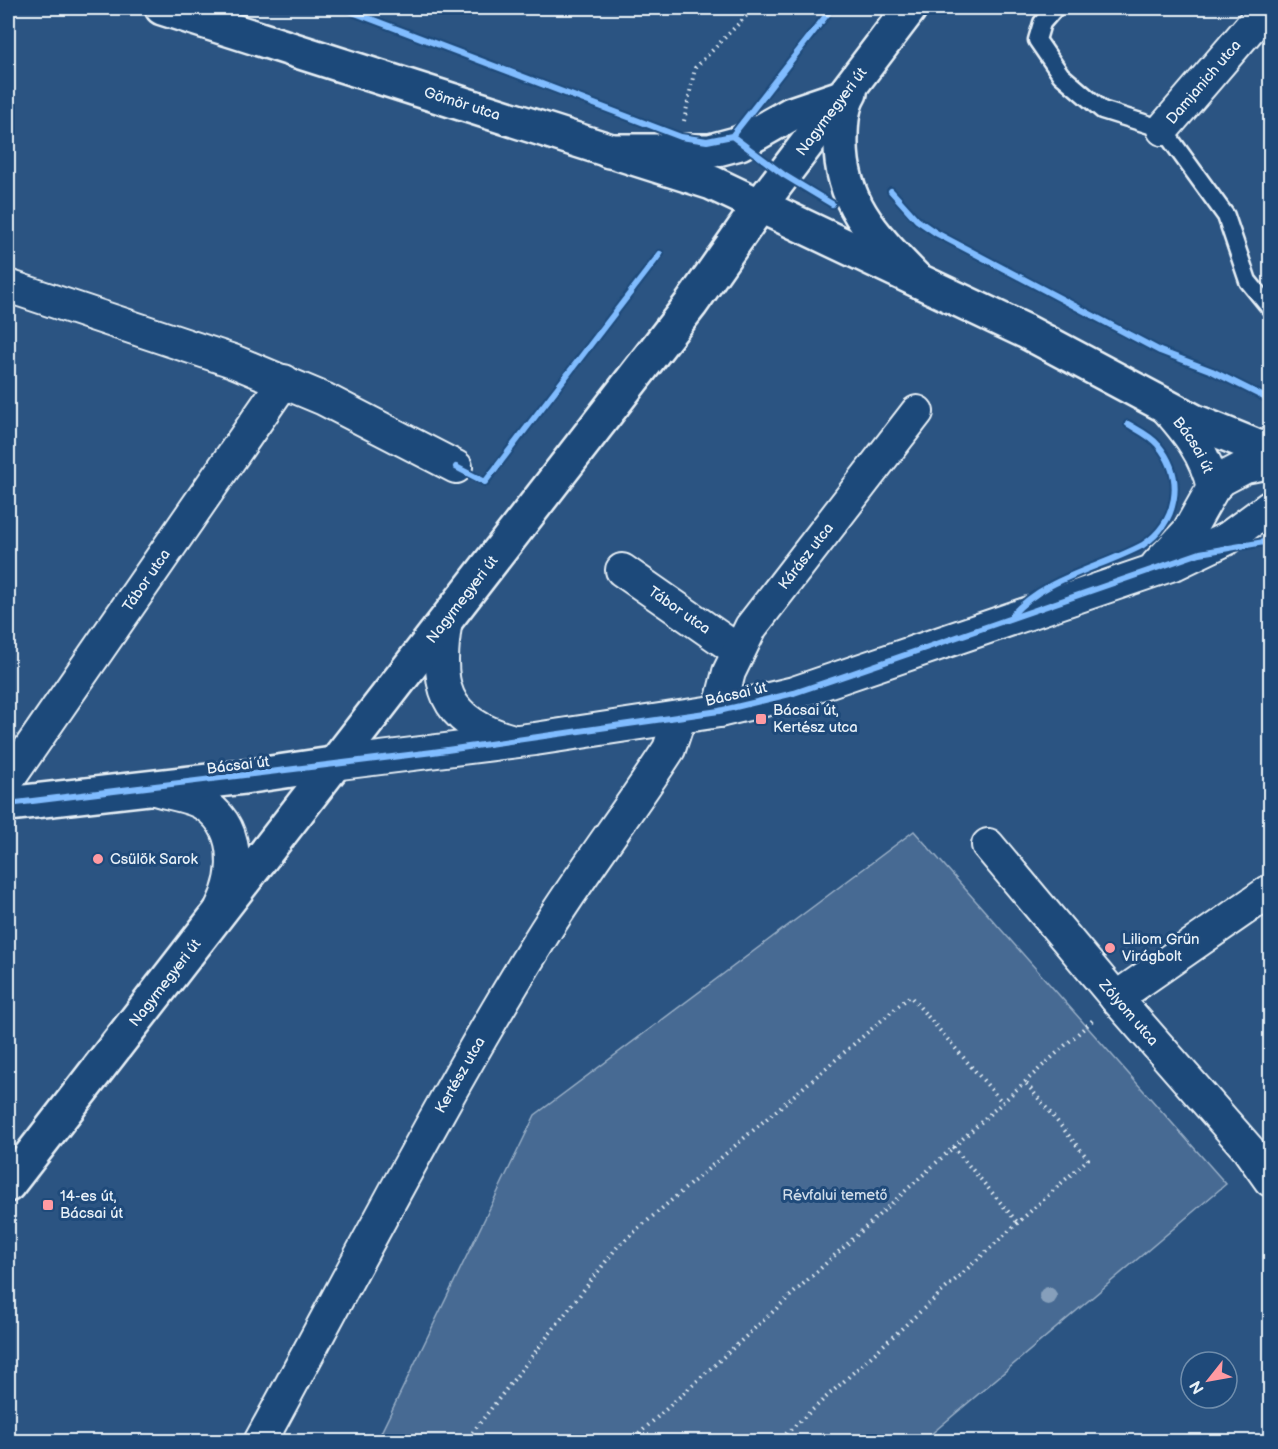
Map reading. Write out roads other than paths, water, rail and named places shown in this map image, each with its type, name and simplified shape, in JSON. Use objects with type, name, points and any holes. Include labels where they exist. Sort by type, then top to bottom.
[{"type":"main road","name":"Gömör utca","points":[[162,8],[712,183],[761,204],[1025,332],[1219,432],[1270,452]]},
{"type":"main road","name":"Nagymegyeri út","points":[[8,1185],[332,764],[691,304],[761,204],[910,8]]},
{"type":"main road","points":[[609,151],[710,151],[740,143],[853,83]]},
{"type":"main road","points":[[853,83],[845,102],[841,151],[849,194],[875,237],[916,279]]},
{"type":"main road","name":"Bácsai út","points":[[8,804],[244,777],[332,764]]},
{"type":"street","name":"Damjanich utca","points":[[1163,129],[1267,8]]},
{"type":"street","points":[[8,286],[233,361],[284,381],[456,467]]},
{"type":"street","name":"Tábor utca","points":[[8,780],[284,381]]},
{"type":"street","name":"Bácsai út","points":[[1164,405],[1197,447],[1210,473],[1213,488]]},
{"type":"street","name":"Kárász utca","points":[[718,711],[737,650],[766,605],[917,412]]},
{"type":"street","name":"Bácsai út","points":[[1146,573],[1188,532],[1213,488],[1233,472],[1270,462]]},
{"type":"street","name":"Bácsai út","points":[[332,764],[679,719],[794,693],[1146,573],[1203,551],[1228,538],[1270,507]]},
{"type":"street","name":"Tábor utca","points":[[622,570],[737,650]]},
{"type":"street","name":"Bácsai út","points":[[446,620],[440,659],[441,679],[452,706],[471,724],[514,741]]},
{"type":"street","name":"Kertész utca","points":[[260,1442],[489,1023],[540,939],[669,749],[679,719]]},
{"type":"street","name":"Bácsai út","points":[[144,787],[198,801],[212,809],[223,823],[234,859],[233,879],[217,916]]},
{"type":"street","name":"Zólyom utca","points":[[988,845],[1116,998],[1248,1149],[1270,1180]]},
{"type":"street","points":[[1116,998],[1270,891]]},
{"type":"lane","points":[[1055,8],[1042,23],[1037,40],[1061,75],[1102,110],[1163,129],[1226,216],[1248,281],[1270,308]]},
{"type":"place","name":"Bácsai út, Kertész utca","points":[[761,719]]},
{"type":"place","name":"Csülök Sarok","points":[[98,859]]},
{"type":"place","name":"Liliom Grün Virágbolt","points":[[1110,948]]},
{"type":"place","name":"14-es út, Bácsai út","points":[[48,1205]]},
{"type":"park label","name":"Révfalui temető","points":[[835,1195]]}]
